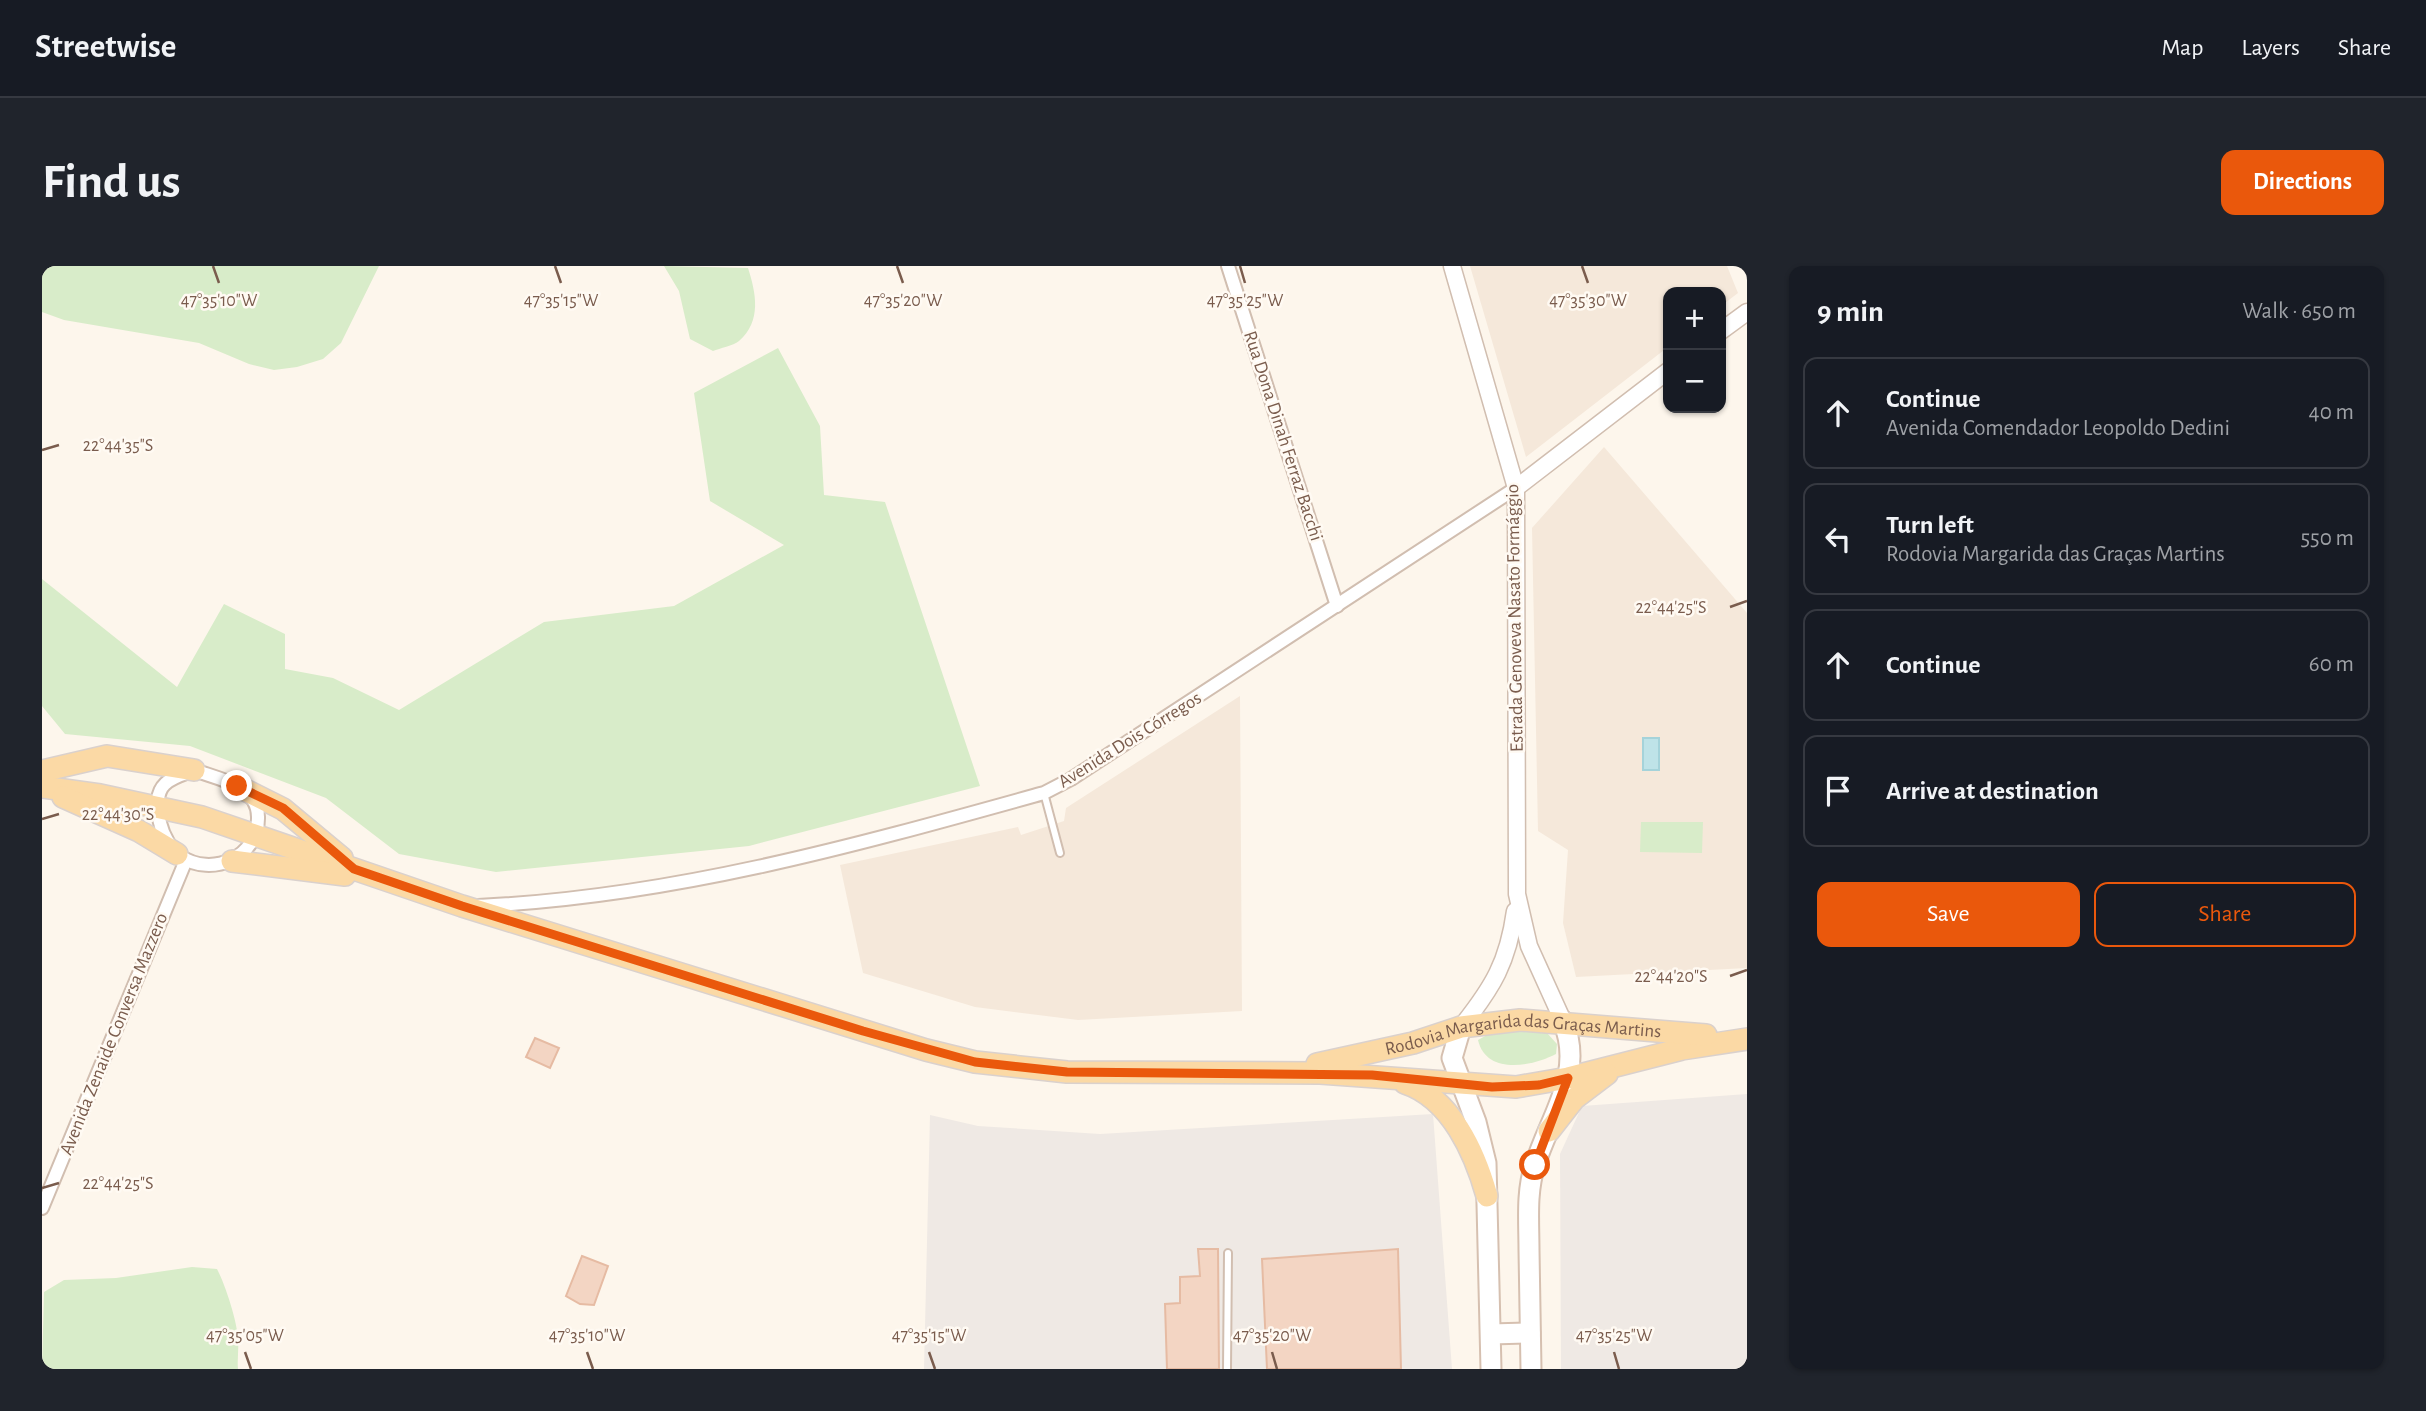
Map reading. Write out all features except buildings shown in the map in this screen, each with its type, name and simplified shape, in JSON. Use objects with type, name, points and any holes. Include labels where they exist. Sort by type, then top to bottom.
[{"type":"main road","points":[[42,771],[107,756],[194,771]]},
{"type":"main road","points":[[232,862],[349,875],[359,871],[283,808],[237,786]]},
{"type":"main road","points":[[42,787],[139,831],[181,857]]},
{"type":"main road","name":"Rodovia Margarida das Graças Martins","points":[[42,787],[157,806],[256,833],[462,906],[888,1039],[975,1062],[1067,1072],[1372,1075],[1516,1087],[1568,1078],[1633,1059],[1747,1038]]},
{"type":"main road","name":"Rodovia Margarida das Graças Martins","points":[[1260,1072],[1346,1059],[1461,1027],[1520,1020],[1563,1021],[1643,1032],[1747,1038]]},
{"type":"main road","points":[[1531,1369],[1529,1194],[1535,1165],[1568,1078],[1572,1057],[1563,1021]]},
{"type":"main road","points":[[1461,1027],[1452,1058],[1482,1142],[1487,1196],[1491,1369]]},
{"type":"main road","points":[[1549,1131],[1587,1087],[1633,1059]]},
{"type":"main road","points":[[1372,1075],[1418,1087],[1438,1103],[1469,1148],[1487,1196]]},
{"type":"main road","points":[[1491,1334],[1530,1333]]},
{"type":"street","name":"Rua Dona Dinah Ferraz Bacchi","points":[[1228,266],[1337,606]]},
{"type":"street","name":"Estrada Genoveva Nasato Formággio","points":[[1452,266],[1516,488],[1517,894],[1509,947],[1498,977],[1461,1027]]},
{"type":"street","points":[[1726,327],[1747,312]]},
{"type":"street","name":"Avenida Dois Córregos","points":[[462,906],[539,903],[707,880],[1044,793],[1071,779],[1516,488],[1663,375]]},
{"type":"street","points":[[194,771],[237,786],[250,795],[256,804],[258,818],[253,843],[232,862],[205,864],[181,857],[161,825],[157,806],[160,791],[167,782],[194,771]]},
{"type":"street","name":"Avenida Zenaide Conversa Mazzero","points":[[42,1208],[181,857]]},
{"type":"street","name":"Estrada Genoveva Nasato Formággio","points":[[1517,894],[1528,946],[1563,1021]]},
{"type":"lane","points":[[1044,793],[1060,853]]},
{"type":"lane","points":[[1227,1369],[1228,1253]]},
{"type":"shaded area","points":[[1470,266],[1727,266],[1738,293],[1726,302],[1726,287],[1663,287],[1663,351],[1526,457]]},
{"type":"shaded area","points":[[1604,447],[1747,613],[1747,968],[1576,977],[1563,923],[1568,850],[1538,831],[1532,528]]},
{"type":"shaded area","points":[[1240,696],[1242,1011],[1078,1020],[975,1007],[863,973],[840,865],[1018,827],[1021,835],[1064,821],[1066,808]]},
{"type":"shaded area","points":[[1747,1094],[1747,1369],[1561,1369],[1560,1154],[1582,1106]]},
{"type":"shaded area","points":[[1433,1114],[1452,1369],[924,1369],[930,1115],[978,1126],[1100,1134]]},
{"type":"green space","points":[[42,266],[379,266],[341,343],[323,359],[297,367],[274,370],[249,364],[199,343],[64,320],[42,312]]},
{"type":"green space","points":[[664,266],[748,268],[755,297],[754,316],[739,341],[713,351],[690,339],[679,291]]},
{"type":"green space","points":[[778,348],[820,426],[824,495],[885,502],[980,786],[749,846],[496,872],[399,854],[326,798],[190,746],[65,734],[42,706],[42,579],[177,687],[224,604],[285,634],[285,669],[333,678],[399,710],[544,622],[674,606],[784,545],[710,501],[694,393]]},
{"type":"green space","points":[[1641,822],[1703,822],[1702,853],[1640,852]]},
{"type":"green space","points":[[1534,1029],[1547,1033],[1557,1044],[1556,1054],[1522,1065],[1511,1065],[1490,1059],[1478,1040],[1487,1035]]},
{"type":"green space","points":[[192,1267],[217,1269],[236,1324],[238,1369],[42,1369],[44,1292],[64,1280],[116,1278]]},
{"type":"water","points":[[1643,738],[1659,738],[1659,770],[1643,770]]},
{"type":"route","points":[[237,786],[283,808],[354,869],[462,906],[863,1031],[975,1062],[1067,1072],[1372,1075],[1492,1087],[1539,1085],[1568,1078],[1535,1165]]}]
